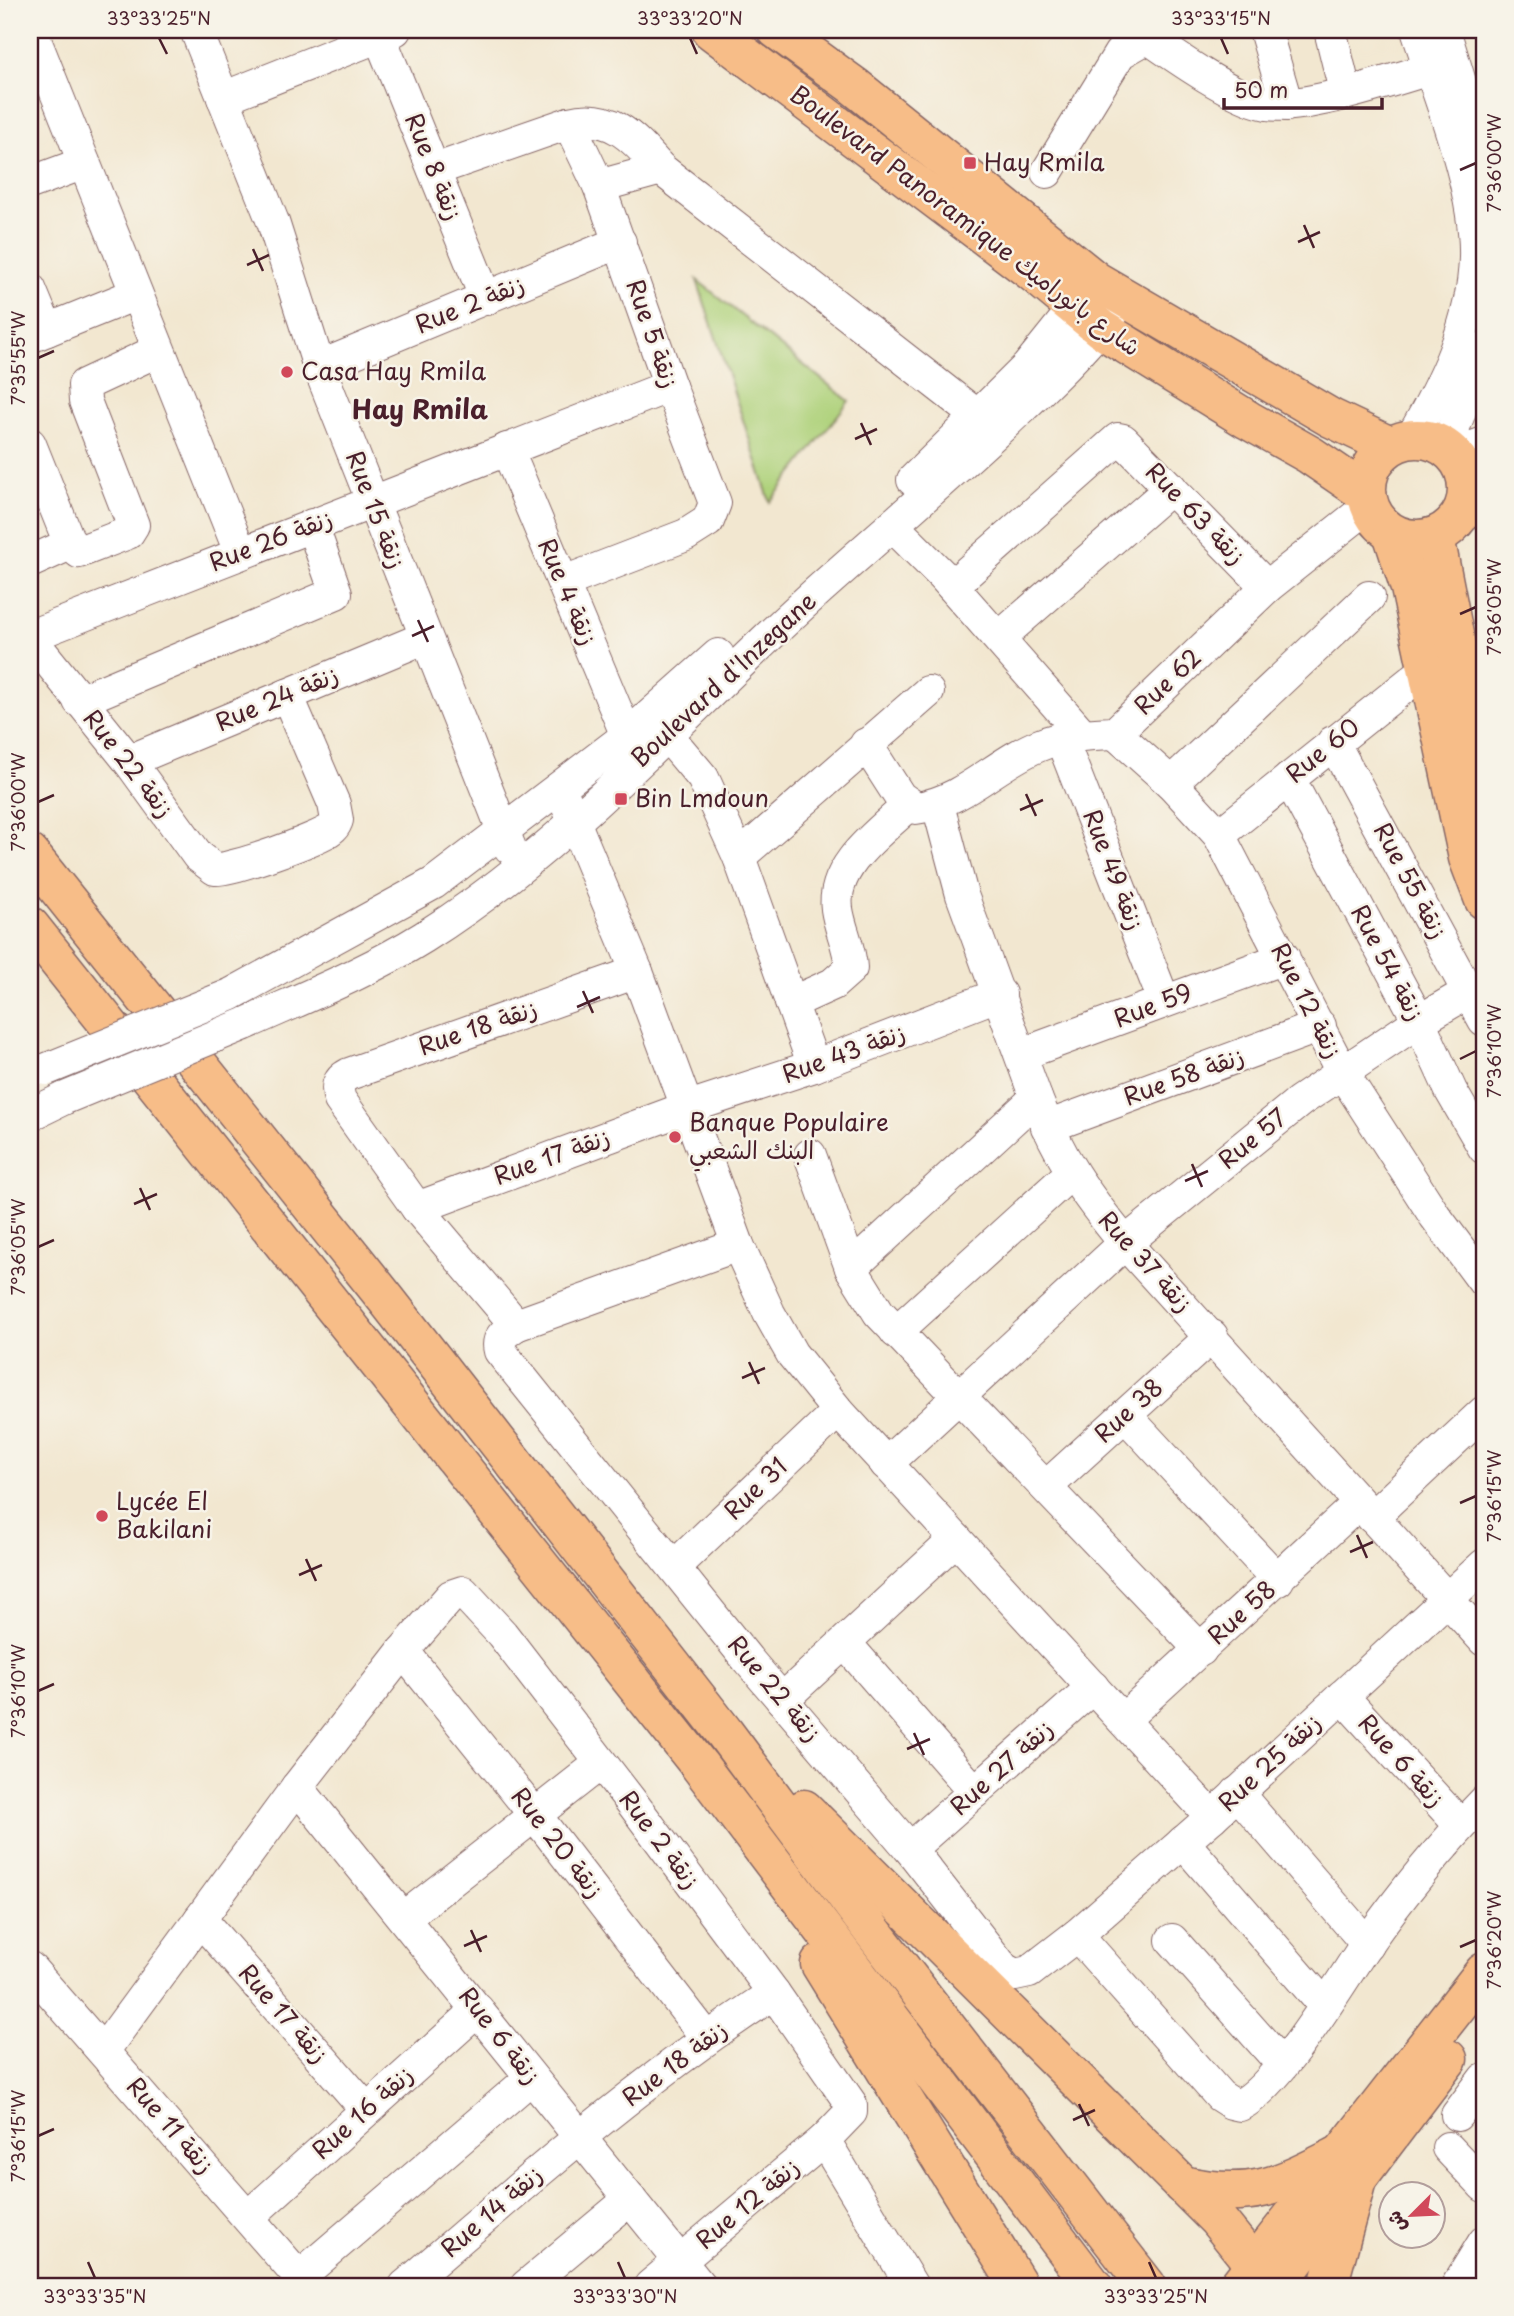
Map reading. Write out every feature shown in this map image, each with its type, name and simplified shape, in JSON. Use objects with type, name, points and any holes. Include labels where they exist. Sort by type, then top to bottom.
[{"type":"main road","name":"Boulevard Panoramique شارع بانوراميك","points":[[710,30],[1031,271],[1331,418],[1448,456]]},
{"type":"main road","name":"Boulevard Panoramique شارع بانوراميك","points":[[777,30],[854,86],[1099,304],[1248,420],[1310,455],[1376,511]]},
{"type":"main road","points":[[1376,511],[1413,540],[1435,537],[1449,529],[1460,517],[1466,502],[1448,456],[1372,467],[1376,511],[1410,588],[1452,796],[1468,858],[1484,900]]},
{"type":"main road","points":[[1435,537],[1484,788]]},
{"type":"main road","points":[[30,854],[386,1299],[724,1732],[870,1928],[1147,2286]]},
{"type":"main road","points":[[30,926],[699,1765],[1093,2286]]},
{"type":"main road","points":[[724,1732],[897,1898],[1003,2008],[1217,2219],[1260,2281],[1348,2166],[1484,1972]]},
{"type":"main road","points":[[699,1765],[1019,2286]]},
{"type":"main road","points":[[1328,2286],[1348,2166],[1484,2012]]},
{"type":"main road","points":[[1182,2185],[1223,2193],[1244,2193],[1348,2166]]},
{"type":"street","points":[[31,30],[157,351],[240,552]]},
{"type":"street","name":"Rue 15 زنقة","points":[[196,30],[273,222],[319,367],[501,830],[520,868]]},
{"type":"street","points":[[1265,30],[1287,106]]},
{"type":"street","points":[[1330,30],[1345,92]]},
{"type":"street","points":[[1418,30],[1442,65],[1484,160]]},
{"type":"street","points":[[1444,30],[1442,65],[1470,203],[1475,259],[1460,337],[1441,386],[1448,456]]},
{"type":"street","points":[[1047,172],[1120,53],[1154,32],[1225,85],[1264,104],[1287,106],[1442,65]]},
{"type":"street","points":[[223,98],[387,33]]},
{"type":"street","name":"Rue 8 زنقة","points":[[387,33],[434,170],[486,299]]},
{"type":"street","points":[[434,170],[569,123],[586,119],[612,125],[635,142],[661,169],[979,417]]},
{"type":"street","name":"Rue 5 زنقة","points":[[564,582],[686,535],[708,521],[715,503],[599,186],[569,123]]},
{"type":"street","points":[[30,184],[84,163]]},
{"type":"street","points":[[599,186],[661,169]]},
{"type":"street","name":"Rue 2 زنقة","points":[[319,367],[620,242]]},
{"type":"street","points":[[30,289],[38,333],[136,294]]},
{"type":"street","name":"Boulevard d'Inzegane","points":[[38,1072],[230,995],[399,905],[434,883],[627,736],[881,511],[1028,366],[1099,304]]},
{"type":"street","name":"Boulevard d'Inzegane","points":[[30,1115],[346,978],[423,937],[520,868],[576,821],[760,644],[1081,353],[1099,304]]},
{"type":"street","points":[[1448,456],[1484,348]]},
{"type":"street","points":[[30,444],[38,483],[70,544],[79,552],[128,533],[133,525],[85,401],[84,385],[157,351]]},
{"type":"street","name":"Rue 26 زنقة","points":[[30,637],[240,552],[373,503],[670,386]]},
{"type":"street","name":"Rue 63 زنقة","points":[[952,586],[1113,443],[1123,440],[1267,587]]},
{"type":"street","name":"Rue 4 زنقة","points":[[507,449],[627,736]]},
{"type":"street","points":[[999,638],[1171,488]]},
{"type":"street","name":"Rue 62","points":[[791,1003],[833,985],[851,968],[851,955],[838,914],[836,887],[858,855],[924,805],[1019,756],[1071,736],[1115,733],[1267,587],[1376,511]]},
{"type":"street","points":[[79,702],[336,593],[312,525]]},
{"type":"street","name":"Rue 49 زنقة","points":[[893,526],[999,638],[1071,736],[1164,1001]]},
{"type":"street","points":[[30,562],[70,544]]},
{"type":"street","points":[[1171,783],[1369,597]]},
{"type":"street","name":"Rue 22 زنقة","points":[[30,637],[79,702],[130,761],[203,862],[220,870],[315,837],[333,827],[336,815],[287,695]]},
{"type":"street","name":"Rue 24 زنقة","points":[[130,761],[424,638]]},
{"type":"street","name":"Rue 60","points":[[1219,835],[1428,668]]},
{"type":"street","points":[[739,857],[928,692]]},
{"type":"street","name":"Rue 12 زنقة","points":[[1115,733],[1171,783],[1219,835],[1342,1072],[1435,1216],[1484,1282]]},
{"type":"street","points":[[666,734],[703,778],[739,857],[814,1066]]},
{"type":"street","name":"Rue 55 زنقة","points":[[1333,742],[1479,999]]},
{"type":"street","points":[[866,744],[900,797],[924,805]]},
{"type":"street","name":"Rue 54 زنقة","points":[[1289,779],[1419,1021],[1451,1091],[1484,1148]]},
{"type":"street","points":[[560,788],[637,972],[738,1245],[769,1313],[792,1354],[886,1464],[1212,1816]]},
{"type":"street","name":"Rue 37 زنقة","points":[[924,805],[954,870],[1047,1127],[1070,1174],[1125,1243],[1212,1336],[1484,1640]]},
{"type":"street","name":"Rue 59","points":[[1022,1054],[1284,958]]},
{"type":"street","name":"Rue 18 زنقة","points":[[417,1208],[340,1100],[337,1086],[341,1078],[637,972]]},
{"type":"street","name":"Rue 43 زنقة","points":[[686,1108],[814,1066],[1000,994]]},
{"type":"street","name":"Rue 57","points":[[886,1464],[1125,1243],[1300,1101],[1419,1021],[1479,999]]},
{"type":"street","name":"Rue 58 زنقة","points":[[1047,1127],[1320,1026]]},
{"type":"street","points":[[851,1268],[1036,1098]]},
{"type":"street","name":"Rue 17 زنقة","points":[[417,1208],[686,1108]]},
{"type":"street","points":[[810,1155],[851,1268],[878,1314],[1200,1650]]},
{"type":"street","points":[[896,1332],[1070,1174]]},
{"type":"street","points":[[417,1208],[516,1325],[738,1245]]},
{"type":"street","name":"Rue 22 زنقة","points":[[516,1325],[499,1341],[500,1351],[510,1366],[782,1700],[910,1849],[1004,1969],[1022,1975],[1051,1956]]},
{"type":"street","name":"Rue 38","points":[[1046,1487],[1212,1336]]},
{"type":"street","name":"Rue 31","points":[[674,1567],[838,1411]]},
{"type":"street","name":"Rue 58","points":[[1123,1720],[1278,1580],[1484,1412]]},
{"type":"street","points":[[1125,1415],[1278,1580]]},
{"type":"street","points":[[782,1700],[956,1539]]},
{"type":"street","name":"Rue 25 زنقة","points":[[1051,1956],[1212,1816],[1484,1565]]},
{"type":"street","name":"Rue 2 زنقة","points":[[403,1651],[439,1608],[457,1593],[463,1592],[470,1598],[601,1763],[774,1993],[851,2104],[851,2112],[834,2130]]},
{"type":"street","points":[[845,1643],[975,1792]]},
{"type":"street","points":[[104,2050],[297,1787],[403,1651]]},
{"type":"street","name":"Rue 20 زنقة","points":[[403,1651],[535,1815],[707,2038]]},
{"type":"street","name":"Rue 27 زنقة","points":[[910,1849],[1093,1687]]},
{"type":"street","name":"Rue 6 زنقة","points":[[1342,1696],[1461,1826]]},
{"type":"street","points":[[404,1918],[601,1763]]},
{"type":"street","name":"Rue 6 زنقة","points":[[297,1787],[700,2286]]},
{"type":"street","points":[[1237,1793],[1367,1944]]},
{"type":"street","points":[[1077,1935],[1220,2095],[1231,2103],[1245,2102],[1283,2064],[1367,1944],[1461,1826],[1484,1802]]},
{"type":"street","points":[[1183,1842],[1325,2006]]},
{"type":"street","name":"Rue 17 زنقة","points":[[200,1919],[366,2109]]},
{"type":"street","points":[[1172,1940],[1283,2064]]},
{"type":"street","name":"Rue 11 زنقة","points":[[30,1968],[303,2282]]},
{"type":"street","name":"Rue 18 زنقة","points":[[579,2138],[707,2038],[774,1993]]},
{"type":"street","name":"Rue 16 زنقة","points":[[248,2217],[478,2010]]},
{"type":"street","points":[[303,2282],[531,2078]]},
{"type":"street","points":[[1457,2115],[1484,2079]]},
{"type":"street","points":[[834,2130],[912,2286]]},
{"type":"street","name":"Rue 12 زنقة","points":[[650,2286],[834,2130]]},
{"type":"street","name":"Rue 14 زنقة","points":[[405,2286],[579,2138]]},
{"type":"street","points":[[1448,2148],[1484,2186]]},
{"type":"street","points":[[526,2286],[630,2199]]},
{"type":"street","points":[[1457,2286],[1484,2242]]},
{"type":"green space","points":[[697,280],[849,401],[770,502]]},
{"type":"place","name":"Hay Rmila","points":[[970,163]]},
{"type":"place","name":"Casa Hay Rmila","points":[[287,372]]},
{"type":"place","name":"Bin Lmdoun","points":[[621,799]]},
{"type":"place","name":"Banque Populaire البنك الشعبي","points":[[675,1137]]},
{"type":"place","name":"Lycée El Bakilani","points":[[102,1516]]},
{"type":"district","name":"Hay Rmila","points":[[420,410]]}]
